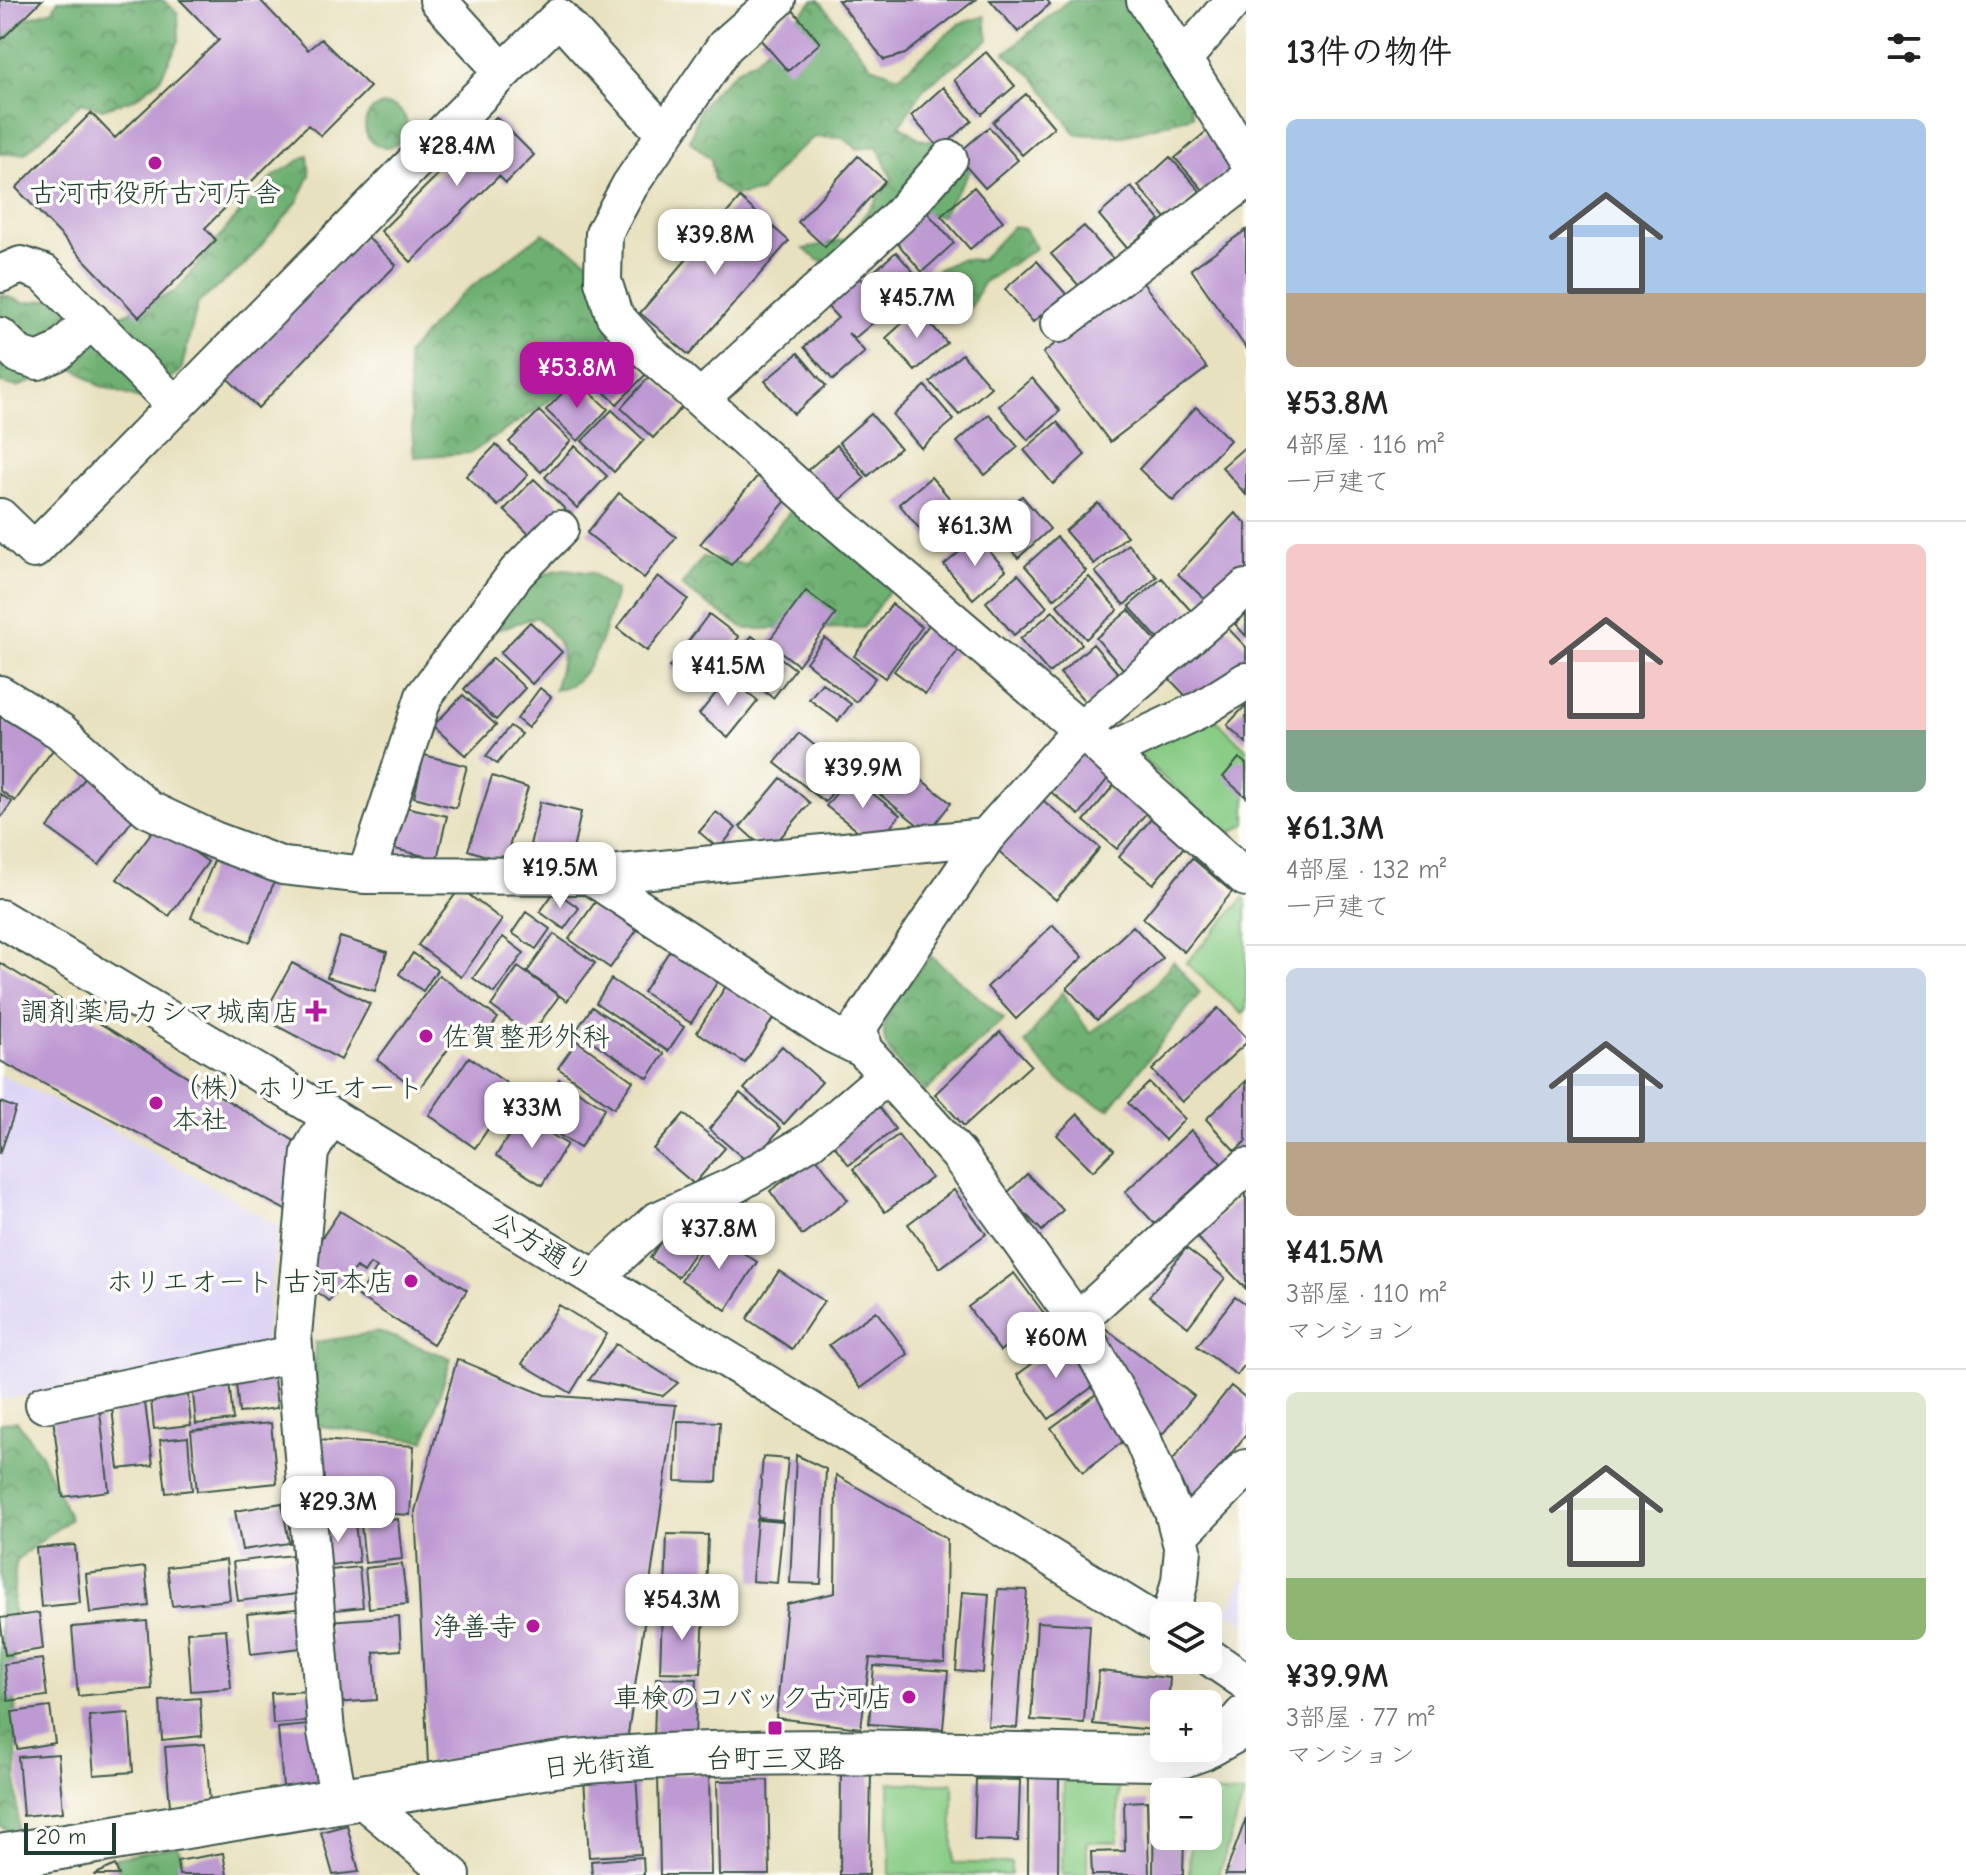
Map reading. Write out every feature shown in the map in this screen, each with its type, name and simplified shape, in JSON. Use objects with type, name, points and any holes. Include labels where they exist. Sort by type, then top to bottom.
[{"type":"main road","points":[[1222,1737],[1235,1730],[1246,1717]]},
{"type":"main road","name":"日光街道","points":[[0,1857],[566,1763],[644,1755],[780,1752],[1150,1758]]},
{"type":"street","points":[[438,0],[503,72]]},
{"type":"street","points":[[777,0],[725,46],[630,185],[604,233],[603,281],[614,315],[645,349],[821,508],[1094,741],[1246,878]]},
{"type":"street","points":[[1145,0],[1246,158]]},
{"type":"street","points":[[1184,58],[1234,0]]},
{"type":"street","points":[[0,517],[34,550],[568,8],[664,133]]},
{"type":"street","points":[[701,398],[899,216],[949,159]]},
{"type":"street","points":[[1059,324],[1246,180]]},
{"type":"street","points":[[0,274],[21,265],[44,273],[176,406]]},
{"type":"street","points":[[0,336],[19,355],[38,361],[58,352],[91,320]]},
{"type":"street","points":[[366,875],[415,715],[424,696],[517,572],[560,529]]},
{"type":"street","points":[[863,1049],[859,1026],[986,837],[1094,741],[1246,588]]},
{"type":"street","points":[[1094,741],[1203,708],[1246,681]]},
{"type":"street","points":[[0,694],[60,731],[148,809],[214,840],[283,866],[366,875],[590,876],[986,837]]},
{"type":"street","points":[[590,876],[832,1034],[863,1049],[958,1154],[1077,1321],[1143,1440],[1173,1512],[1183,1550],[1175,1602]]},
{"type":"street","name":"公方通り","points":[[0,918],[330,1116],[1150,1618]]},
{"type":"street","points":[[595,1278],[656,1221],[733,1186],[810,1141],[887,1075]]},
{"type":"street","points":[[330,1116],[310,1152],[293,1335],[326,1732],[350,1799],[452,1875]]},
{"type":"street","points":[[1077,1321],[1246,1167]]},
{"type":"street","points":[[44,1404],[294,1354]]},
{"type":"street","points":[[1180,1535],[1246,1468]]},
{"type":"street","points":[[1222,1666],[1246,1682]]},
{"type":"shaded area","points":[[0,1074],[122,1134],[278,1226],[263,1354],[0,1400]]},
{"type":"shaded area","points":[[1246,1572],[1246,1624],[1227,1612]]},
{"type":"green space","points":[[58,0],[163,0],[178,13],[179,41],[159,80],[134,99],[102,109],[82,102],[25,153],[0,154],[0,31],[21,20],[53,10]]},
{"type":"green space","points":[[814,0],[819,0],[871,66],[899,76],[959,24],[985,16],[988,40],[924,88],[900,125],[920,139],[955,146],[970,171],[941,216],[894,209],[839,258],[819,261],[804,249],[846,239],[892,179],[877,146],[858,149],[843,138],[814,137],[790,157],[760,192],[733,196],[714,181],[711,159],[690,141],[700,109],[714,91],[738,69],[757,58]]},
{"type":"green space","points":[[1069,0],[1127,0],[1178,69],[1193,116],[1124,136],[1076,134],[1034,77],[1005,53]]},
{"type":"green space","points":[[386,105],[401,111],[407,126],[401,141],[386,147],[371,141],[365,126],[371,111]]},
{"type":"green space","points":[[308,155],[310,175],[298,201],[245,265],[198,303],[181,371],[142,400],[98,385],[70,365],[18,387],[0,383],[0,294],[25,303],[89,293],[117,317],[176,291],[274,176]]},
{"type":"green space","points":[[1013,226],[1025,229],[1036,248],[983,283],[970,309],[947,314],[937,298],[937,270],[960,259],[981,260]]},
{"type":"green space","points":[[543,233],[591,262],[620,300],[608,340],[570,387],[471,453],[414,457],[407,354],[458,297]]},
{"type":"green space","points":[[796,505],[894,583],[863,628],[744,629],[681,586],[703,557],[745,564]]},
{"type":"green space","points":[[565,569],[592,573],[616,591],[610,615],[588,667],[572,684],[554,690],[561,650],[554,636],[537,617],[486,633],[518,590],[538,576]]},
{"type":"green space","points":[[1210,714],[1246,749],[1246,824],[1226,835],[1134,751]]},
{"type":"green space","points":[[1244,898],[1246,1010],[1242,1014],[1186,963]]},
{"type":"green space","points":[[931,956],[1004,1019],[925,1092],[891,1054],[885,1041],[884,1028],[894,1002]]},
{"type":"green space","points":[[1173,961],[1200,993],[1109,1109],[1062,1083],[1025,1043],[1062,992],[1090,1033],[1151,989]]},
{"type":"green space","points":[[379,1332],[451,1358],[425,1441],[312,1425],[315,1342]]},
{"type":"green space","points":[[17,1421],[40,1453],[70,1519],[16,1560],[13,1604],[18,1835],[0,1826],[0,1423]]},
{"type":"green space","points":[[1064,1775],[1119,1776],[1118,1842],[1087,1842],[1087,1875],[1062,1875]]},
{"type":"green space","points":[[889,1783],[953,1783],[953,1863],[1011,1863],[1011,1875],[890,1875]]},
{"type":"green space","points":[[1222,1793],[1244,1795],[1218,1875],[1189,1875],[1190,1850],[1222,1850]]},
{"type":"green space","points":[[177,1846],[192,1875],[120,1875],[115,1858]]},
{"type":"building","points":[[0,0],[42,0],[1,40]]},
{"type":"building","name":"古河市役所古河庁舎","points":[[180,0],[260,0],[308,50],[321,39],[370,87],[321,136],[308,125],[205,228],[216,240],[139,317],[16,188],[91,113],[115,138],[219,40]]},
{"type":"building","points":[[838,0],[975,0],[905,54],[884,60]]},
{"type":"building","points":[[990,0],[1047,0],[1050,4],[1018,32]]},
{"type":"building","points":[[792,9],[820,43],[788,71],[759,38]]},
{"type":"building","points":[[986,52],[1015,86],[982,114],[954,80]]},
{"type":"building","points":[[943,87],[972,121],[940,149],[911,116]]},
{"type":"building","points":[[1026,94],[1054,127],[1022,155],[993,122]]},
{"type":"building","points":[[496,117],[534,155],[506,183],[499,176],[411,262],[381,231]]},
{"type":"building","points":[[989,127],[1018,160],[985,188],[956,155]]},
{"type":"building","points":[[1208,130],[1236,163],[1204,191],[1175,158]]},
{"type":"building","points":[[858,156],[885,181],[825,247],[798,222]]},
{"type":"building","points":[[1170,157],[1200,191],[1167,219],[1138,186]]},
{"type":"building","points":[[974,187],[1003,221],[970,249],[941,216]]},
{"type":"building","points":[[1131,187],[1160,220],[1127,248],[1099,215]]},
{"type":"building","points":[[740,198],[789,241],[689,355],[640,313]]},
{"type":"building","points":[[925,210],[954,243],[922,272],[893,238]]},
{"type":"building","points":[[1084,226],[1113,259],[1080,287],[1051,254]]},
{"type":"building","points":[[1246,230],[1246,348],[1191,269]]},
{"type":"building","points":[[365,235],[396,265],[258,408],[227,378]]},
{"type":"building","points":[[896,252],[925,285],[892,313],[864,280]]},
{"type":"building","points":[[1037,261],[1066,294],[1033,322],[1005,289]]},
{"type":"building","points":[[859,277],[888,310],[855,338],[848,333],[865,352],[833,380],[804,347],[838,318],[826,305]]},
{"type":"building","points":[[1140,279],[1207,368],[1110,442],[1043,353]]},
{"type":"building","points":[[918,309],[947,343],[915,371],[886,338]]},
{"type":"building","points":[[614,342],[647,373],[617,404],[585,374]]},
{"type":"building","points":[[798,353],[826,386],[794,414],[765,381]]},
{"type":"building","points":[[962,354],[991,387],[959,415],[930,382]]},
{"type":"building","points":[[650,376],[683,406],[653,438],[621,408]]},
{"type":"building","points":[[1032,378],[1060,411],[1028,440],[999,406]]},
{"type":"building","points":[[576,379],[608,409],[578,441],[546,410]]},
{"type":"building","points":[[925,386],[954,420],[921,448],[893,415]]},
{"type":"building","points":[[1196,407],[1230,440],[1173,501],[1139,469]]},
{"type":"building","points":[[612,410],[644,440],[614,472],[582,441]]},
{"type":"building","points":[[539,411],[571,441],[541,472],[509,442]]},
{"type":"building","points":[[871,414],[900,448],[868,476],[839,442]]},
{"type":"building","points":[[989,414],[1018,447],[985,475],[957,442]]},
{"type":"building","points":[[1057,422],[1085,455],[1053,484],[1024,450]]},
{"type":"building","points":[[496,445],[528,475],[498,506],[466,476]]},
{"type":"building","points":[[837,445],[865,478],[833,506],[804,473]]},
{"type":"building","points":[[575,446],[607,476],[577,508],[545,477]]},
{"type":"building","points":[[1246,446],[1246,495],[1222,467]]},
{"type":"building","points":[[761,472],[791,495],[731,565],[700,544]]},
{"type":"building","points":[[931,477],[960,510],[927,538],[899,504]]},
{"type":"building","points":[[534,479],[565,509],[536,541],[504,510]]},
{"type":"building","points":[[619,493],[676,537],[644,578],[587,533]]},
{"type":"building","points":[[1022,496],[1050,529],[1018,558],[989,524]]},
{"type":"building","points":[[1098,503],[1127,536],[1094,564],[1065,531]]},
{"type":"building","points":[[1235,513],[1246,523],[1246,569],[1212,606],[1178,574]]},
{"type":"building","points":[[977,537],[1006,570],[973,599],[944,565]]},
{"type":"building","points":[[1057,537],[1086,571],[1054,599],[1025,566]]},
{"type":"building","points":[[1128,544],[1157,577],[1124,605],[1095,572]]},
{"type":"building","points":[[1018,574],[1047,607],[1014,635],[986,602]]},
{"type":"building","points":[[658,576],[688,599],[647,651],[617,628]]},
{"type":"building","points":[[1089,577],[1118,610],[1086,639],[1057,605]]},
{"type":"building","points":[[1162,578],[1191,611],[1158,639],[1129,606]]},
{"type":"building","points":[[806,591],[836,614],[798,665],[768,642]]},
{"type":"building","points":[[892,604],[922,627],[885,678],[854,656]]},
{"type":"building","points":[[1129,610],[1158,643],[1125,671],[1096,638]]},
{"type":"building","points":[[1053,611],[1082,644],[1049,673],[1020,639]]},
{"type":"building","points":[[709,614],[739,637],[698,690],[669,667]]},
{"type":"building","points":[[1246,614],[1246,636],[1235,624]]},
{"type":"building","points":[[932,621],[963,644],[925,694],[894,671]]},
{"type":"building","points":[[1221,621],[1246,647],[1246,663],[1198,709],[1165,674]]},
{"type":"building","points":[[530,622],[562,652],[532,684],[500,653]]},
{"type":"building","points":[[752,636],[795,669],[773,698],[729,664]]},
{"type":"building","points":[[825,638],[875,678],[856,702],[806,662]]},
{"type":"building","points":[[1093,644],[1122,678],[1089,706],[1060,673]]},
{"type":"building","points":[[493,658],[525,688],[496,720],[464,689]]},
{"type":"building","points":[[729,677],[758,701],[728,738],[699,714]]},
{"type":"building","points":[[822,683],[851,704],[838,721],[809,699]]},
{"type":"building","points":[[540,688],[551,697],[528,728],[517,719]]},
{"type":"building","points":[[463,695],[496,725],[466,756],[433,726]]},
{"type":"building","points":[[1246,705],[1246,743],[1227,725]]},
{"type":"building","points":[[0,714],[55,747],[15,801],[0,790]]},
{"type":"building","points":[[510,726],[521,734],[497,764],[486,756]]},
{"type":"building","points":[[799,733],[848,772],[825,802],[775,763]]},
{"type":"building","points":[[1076,750],[1109,777],[1079,815],[1045,787]]},
{"type":"building","points":[[424,755],[467,766],[456,808],[414,797]]},
{"type":"building","points":[[1239,758],[1246,764],[1246,797],[1223,777]]},
{"type":"building","points":[[901,764],[951,803],[928,833],[878,793]]},
{"type":"building","points":[[88,774],[139,811],[99,865],[48,828]]},
{"type":"building","points":[[492,776],[528,788],[504,862],[468,850]]},
{"type":"building","points":[[850,776],[900,815],[876,845],[826,806]]},
{"type":"building","points":[[781,778],[810,803],[768,852],[740,827]]},
{"type":"building","points":[[1115,784],[1148,811],[1117,849],[1084,821]]},
{"type":"building","points":[[0,794],[12,802],[0,819]]},
{"type":"building","points":[[1039,797],[1100,848],[1056,900],[996,849]]},
{"type":"building","points":[[540,802],[581,812],[572,855],[530,845]]},
{"type":"building","points":[[405,807],[447,816],[437,859],[395,849]]},
{"type":"building","points":[[716,812],[736,828],[719,849],[699,832]]},
{"type":"building","points":[[1151,819],[1184,847],[1153,884],[1119,857]]},
{"type":"building","points":[[157,825],[208,862],[169,916],[117,879]]},
{"type":"building","points":[[216,856],[275,880],[250,942],[191,918]]},
{"type":"building","points":[[1192,858],[1232,892],[1184,952],[1143,918]]},
{"type":"building","points":[[460,888],[502,920],[461,977],[418,945]]},
{"type":"building","points":[[555,891],[579,908],[564,929],[540,912]]},
{"type":"building","points":[[596,901],[637,930],[610,968],[569,939]]},
{"type":"building","points":[[526,912],[550,929],[536,949],[512,933]]},
{"type":"building","points":[[1053,925],[1083,957],[1016,1019],[987,987]]},
{"type":"building","points":[[1133,926],[1163,958],[1097,1020],[1067,988]]},
{"type":"building","points":[[554,934],[595,963],[567,1001],[527,972]]},
{"type":"building","points":[[340,937],[387,952],[375,991],[327,977]]},
{"type":"building","points":[[503,937],[524,953],[494,993],[473,978]]},
{"type":"building","points":[[672,947],[720,978],[691,1023],[643,992]]},
{"type":"building","points":[[413,953],[437,970],[423,991],[399,974]]},
{"type":"building","name":"（株）ホリエオート 本社","points":[[0,963],[301,1145],[293,1214],[0,1061]]},
{"type":"building","name":"調剤薬局カシマ城南店","points":[[292,963],[370,1004],[341,1060],[262,1018]]},
{"type":"building","points":[[518,967],[559,996],[531,1035],[491,1006]]},
{"type":"building","name":"佐賀整形外科","points":[[439,975],[498,1018],[481,1042],[463,1029],[418,1090],[377,1060]]},
{"type":"building","points":[[611,979],[684,1027],[668,1051],[596,1003]]},
{"type":"building","points":[[726,986],[774,1017],[745,1063],[697,1032]]},
{"type":"building","points":[[592,1007],[664,1054],[648,1078],[576,1031]]},
{"type":"building","points":[[1218,1008],[1246,1037],[1246,1043],[1182,1102],[1152,1070]]},
{"type":"building","points":[[1000,1032],[1031,1065],[964,1126],[935,1094]]},
{"type":"building","points":[[577,1041],[633,1081],[614,1108],[558,1068]]},
{"type":"building","points":[[782,1046],[822,1082],[784,1124],[744,1089]]},
{"type":"building","points":[[469,1057],[515,1089],[475,1148],[429,1115]]},
{"type":"building","points":[[559,1079],[605,1108],[580,1148],[534,1119]]},
{"type":"building","points":[[1246,1081],[1246,1141],[1235,1151],[1206,1119]]},
{"type":"building","points":[[1149,1083],[1185,1119],[1165,1140],[1128,1103]]},
{"type":"building","points":[[740,1093],[781,1128],[750,1164],[709,1129]]},
{"type":"building","points":[[0,1102],[16,1108],[0,1154]]},
{"type":"building","points":[[878,1106],[895,1129],[849,1165],[831,1141]]},
{"type":"building","points":[[684,1114],[725,1148],[694,1184],[653,1149]]},
{"type":"building","points":[[1078,1114],[1114,1150],[1093,1171],[1057,1135]]},
{"type":"building","points":[[521,1116],[567,1144],[542,1185],[496,1156]]},
{"type":"building","points":[[1191,1130],[1221,1163],[1155,1224],[1125,1192]]},
{"type":"building","points":[[898,1135],[931,1178],[885,1212],[853,1169]]},
{"type":"building","points":[[816,1157],[848,1200],[802,1235],[770,1191]]},
{"type":"building","points":[[1027,1174],[1063,1210],[1042,1231],[1006,1194]]},
{"type":"building","points":[[954,1190],[986,1234],[940,1268],[908,1224]]},
{"type":"building","points":[[1246,1192],[1246,1289],[1197,1237]]},
{"type":"building","name":"ホリエオート 古河本店","points":[[340,1211],[467,1290],[433,1344],[358,1296],[377,1268],[370,1264],[364,1273],[356,1267],[329,1301],[312,1289],[313,1251]]},
{"type":"building","points":[[676,1219],[704,1238],[678,1277],[650,1258]]},
{"type":"building","points":[[713,1233],[757,1262],[726,1310],[681,1280]]},
{"type":"building","points":[[1186,1248],[1225,1278],[1188,1327],[1149,1297]]},
{"type":"building","points":[[779,1271],[824,1301],[792,1349],[747,1319]]},
{"type":"building","points":[[1014,1273],[1046,1316],[1000,1351],[968,1307]]},
{"type":"building","points":[[1235,1297],[1246,1305],[1246,1363],[1237,1375],[1197,1346]]},
{"type":"building","points":[[559,1305],[607,1334],[571,1393],[522,1364]]},
{"type":"building","points":[[876,1311],[908,1354],[861,1388],[829,1345]]},
{"type":"building","points":[[1105,1328],[1194,1396],[1156,1442],[1096,1341]]},
{"type":"building","points":[[1063,1341],[1095,1385],[1049,1419],[1017,1375]]},
{"type":"building","points":[[616,1344],[678,1383],[663,1396],[589,1380]]},
{"type":"building","name":"浄善寺","points":[[457,1359],[545,1395],[676,1405],[627,1741],[428,1763],[415,1511]]},
{"type":"building","points":[[273,1369],[277,1408],[239,1413],[235,1373]]},
{"type":"building","points":[[229,1380],[233,1420],[196,1424],[192,1384]]},
{"type":"building","points":[[187,1385],[191,1425],[154,1429],[150,1390]]},
{"type":"building","points":[[1231,1386],[1246,1398],[1246,1435],[1191,1503],[1172,1461]]},
{"type":"building","points":[[1098,1393],[1129,1437],[1083,1472],[1051,1428]]},
{"type":"building","points":[[144,1395],[153,1465],[119,1469],[111,1399]]},
{"type":"building","points":[[100,1412],[109,1491],[63,1497],[53,1418]]},
{"type":"building","points":[[678,1421],[720,1422],[717,1482],[676,1481]]},
{"type":"building","points":[[271,1423],[277,1483],[197,1491],[191,1431]]},
{"type":"building","points":[[188,1437],[192,1490],[166,1493],[160,1440]]},
{"type":"building","points":[[317,1440],[414,1446],[410,1515],[312,1509]]},
{"type":"building","points":[[796,1455],[826,1469],[821,1584],[790,1583]]},
{"type":"building","points":[[763,1457],[788,1459],[782,1520],[758,1518]]},
{"type":"building","points":[[836,1475],[947,1539],[945,1663],[870,1658],[861,1728],[776,1718],[787,1604],[835,1593]]},
{"type":"building","points":[[282,1503],[289,1543],[242,1550],[235,1511]]},
{"type":"building","points":[[398,1519],[402,1559],[365,1563],[361,1524]]},
{"type":"building","points":[[757,1520],[783,1522],[777,1583],[752,1581]]},
{"type":"building","points":[[355,1522],[359,1562],[321,1566],[317,1526]]},
{"type":"building","points":[[667,1534],[708,1535],[706,1596],[665,1594]]},
{"type":"building","points":[[75,1545],[80,1603],[41,1607],[36,1548]]},
{"type":"building","points":[[292,1555],[296,1594],[238,1601],[233,1562]]},
{"type":"building","points":[[226,1560],[230,1600],[172,1606],[167,1567]]},
{"type":"building","points":[[402,1564],[407,1604],[369,1608],[365,1568]]},
{"type":"building","points":[[145,1567],[149,1606],[90,1613],[86,1574]]},
{"type":"building","points":[[359,1567],[363,1607],[326,1611],[321,1571]]},
{"type":"building","points":[[998,1589],[1027,1590],[1017,1728],[988,1726]]},
{"type":"building","points":[[962,1592],[989,1594],[983,1673],[956,1671]]},
{"type":"building","points":[[305,1608],[309,1647],[251,1654],[247,1614]]},
{"type":"building","points":[[662,1612],[704,1613],[701,1673],[660,1672]]},
{"type":"building","points":[[39,1613],[43,1649],[5,1655],[0,1618]]},
{"type":"building","points":[[399,1616],[401,1650],[374,1652],[377,1700],[333,1703],[328,1621]]},
{"type":"building","points":[[147,1621],[152,1689],[78,1696],[72,1627]]},
{"type":"building","points":[[1037,1622],[1090,1625],[1084,1723],[1031,1720]]},
{"type":"building","points":[[226,1629],[231,1688],[191,1691],[187,1632]]},
{"type":"building","points":[[42,1659],[47,1696],[8,1701],[4,1664]]},
{"type":"building","name":"車検のコバック古河店","points":[[874,1666],[948,1671],[943,1729],[869,1724]]},
{"type":"building","points":[[1099,1671],[1170,1678],[1169,1690],[1150,1690],[1150,1730],[1093,1724]]},
{"type":"building","points":[[656,1678],[697,1679],[695,1739],[654,1738]]},
{"type":"building","points":[[311,1691],[313,1721],[273,1724],[271,1693]]},
{"type":"building","points":[[200,1698],[202,1736],[162,1740],[160,1701]]},
{"type":"building","points":[[50,1707],[55,1743],[17,1749],[12,1712]]},
{"type":"building","points":[[129,1713],[133,1772],[94,1775],[89,1716]]},
{"type":"building","points":[[317,1724],[322,1783],[283,1787],[278,1728]]},
{"type":"building","points":[[205,1744],[210,1802],[170,1806],[165,1747]]},
{"type":"building","points":[[58,1754],[63,1812],[23,1816],[18,1757]]},
{"type":"building","points":[[841,1771],[871,1771],[869,1875],[840,1875]]},
{"type":"building","points":[[636,1774],[641,1854],[589,1857],[584,1778]]},
{"type":"building","points":[[709,1774],[711,1875],[660,1875],[658,1775]]},
{"type":"building","points":[[1029,1774],[1059,1775],[1058,1875],[1028,1875]]},
{"type":"building","points":[[976,1779],[1020,1780],[1018,1841],[974,1840]]},
{"type":"building","points":[[768,1780],[770,1875],[719,1875],[717,1781]]},
{"type":"building","points":[[1147,1801],[1149,1875],[1092,1875],[1091,1852],[1125,1851],[1124,1802]]},
{"type":"building","points":[[1246,1818],[1246,1875],[1225,1875]]},
{"type":"building","points":[[347,1825],[359,1872],[333,1875],[321,1832]]},
{"type":"building","points":[[1153,1850],[1184,1850],[1183,1875],[1153,1875]]},
{"type":"building","points":[[223,1853],[227,1875],[179,1875],[177,1861]]},
{"type":"building","points":[[643,1857],[644,1875],[592,1875],[591,1861]]},
{"type":"building","points":[[115,1865],[119,1875],[94,1875]]},
{"type":"place","name":"古河市役所古河庁舎","points":[[155,163]]},
{"type":"place","name":"調剤薬局カシマ城南店","points":[[316,1011]]},
{"type":"place","name":"佐賀整形外科","points":[[426,1036]]},
{"type":"place","name":"（株）ホリエオート 本社","points":[[156,1103]]},
{"type":"place","name":"ホリエオート 古河本店","points":[[411,1281]]},
{"type":"place","name":"浄善寺","points":[[533,1626]]},
{"type":"place","name":"車検のコバック古河店","points":[[909,1697]]},
{"type":"place","name":"台町三叉路","points":[[775,1728]]}]
